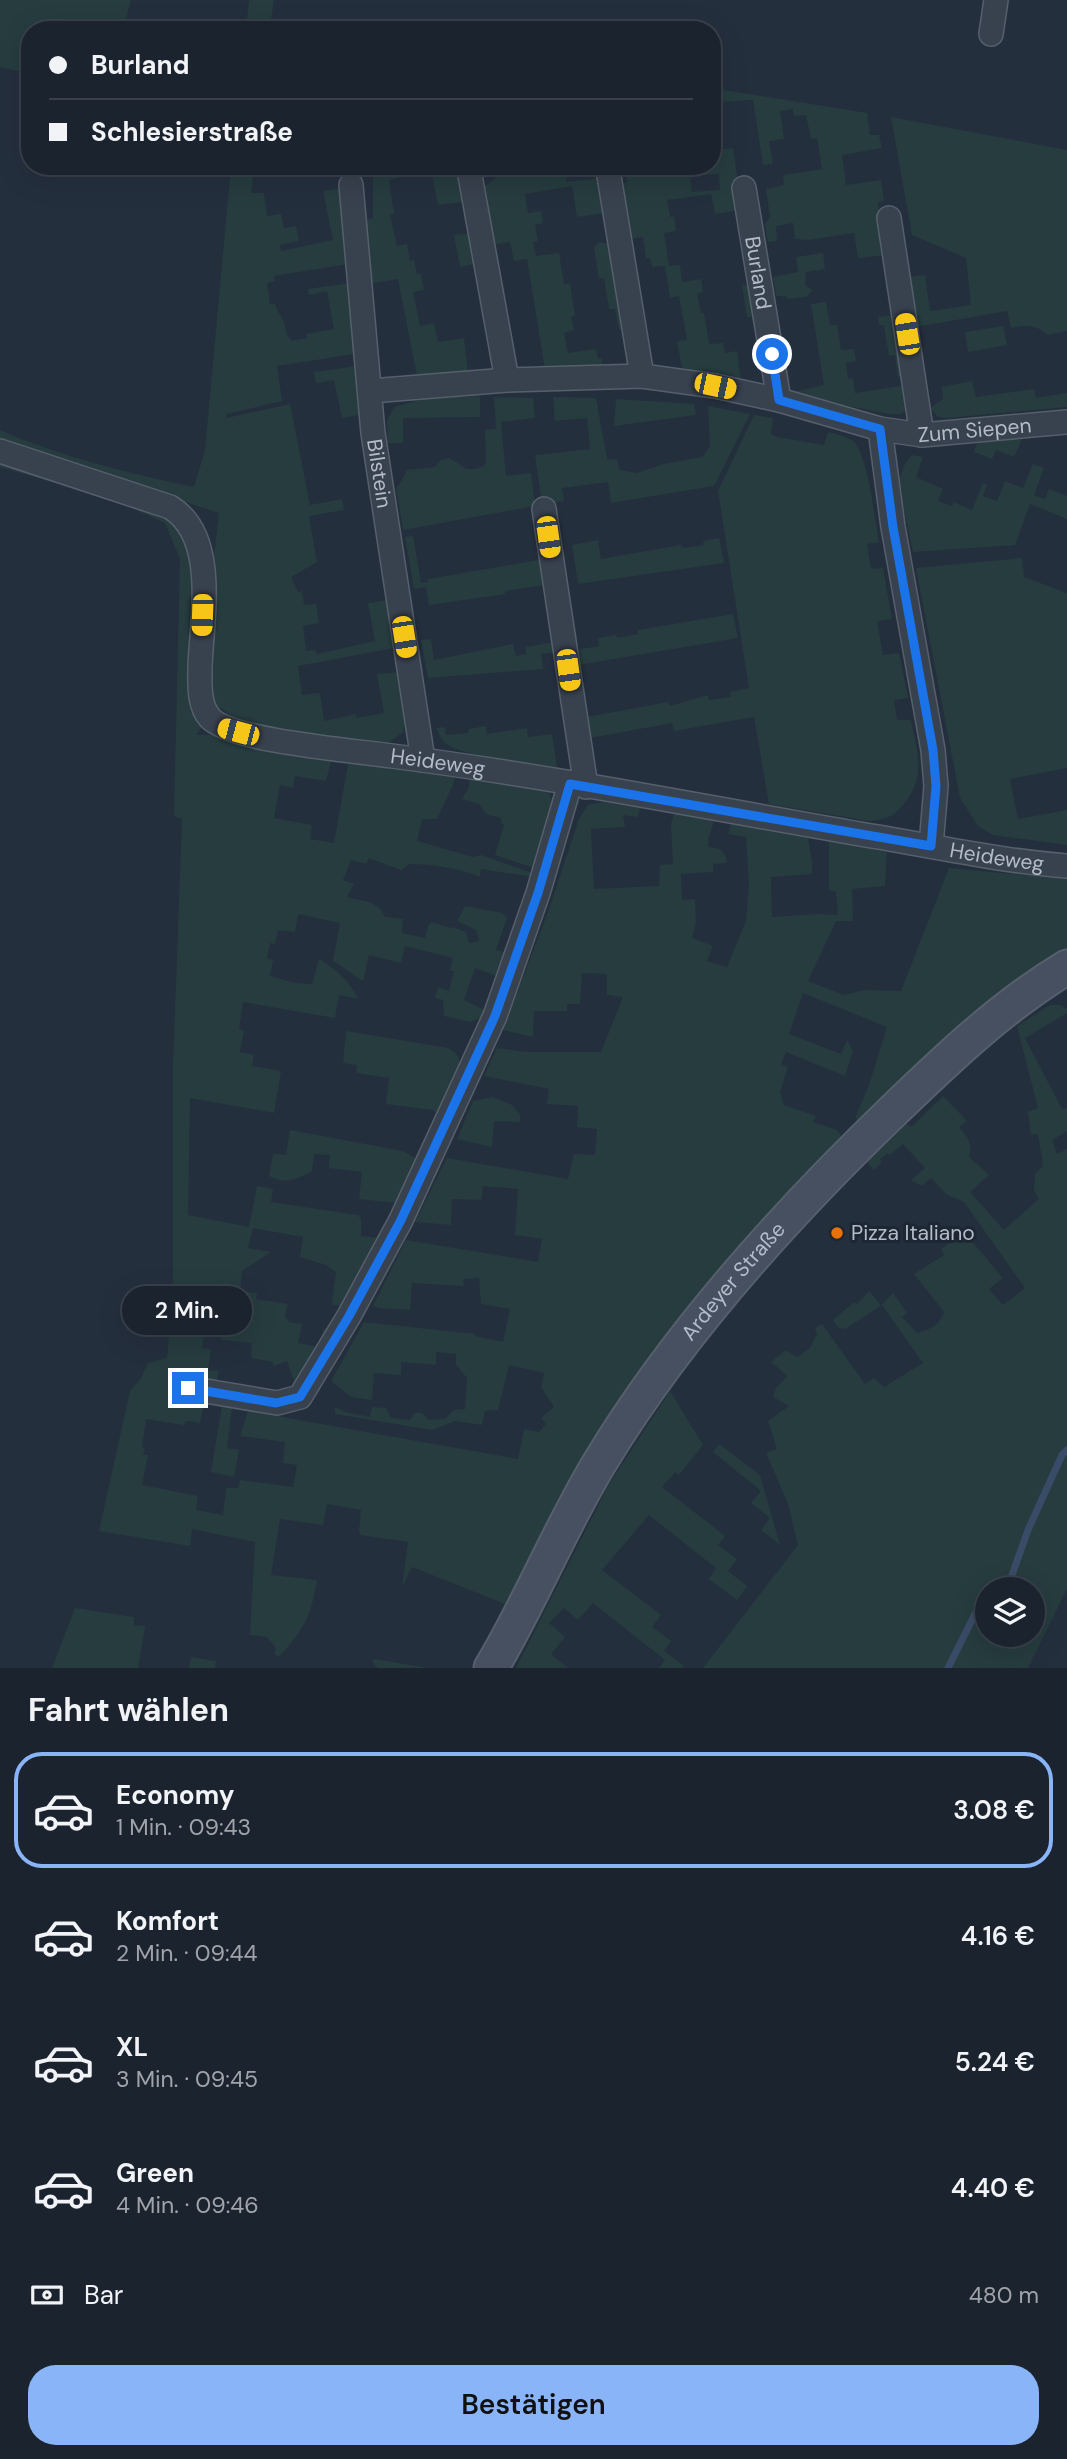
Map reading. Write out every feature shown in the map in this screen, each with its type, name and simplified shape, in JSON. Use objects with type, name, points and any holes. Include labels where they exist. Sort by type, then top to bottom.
[{"type":"main road","name":"Ardeyer Straße","points":[[491,1668],[599,1464],[635,1406],[699,1321],[851,1151],[972,1035],[1014,1002],[1067,967]]},
{"type":"street","points":[[990,34],[996,0]]},
{"type":"street","points":[[470,175],[506,380]]},
{"type":"street","points":[[609,176],[642,376]]},
{"type":"street","name":"Bilstein","points":[[351,185],[373,433],[423,760]]},
{"type":"street","name":"Burland","points":[[744,188],[779,400]]},
{"type":"street","points":[[889,218],[922,435]]},
{"type":"street","points":[[371,391],[506,380],[642,376],[715,386],[779,400],[880,429],[893,527],[933,750],[936,786],[931,846]]},
{"type":"street","name":"Zum Siepen","points":[[880,429],[922,435],[1067,422]]},
{"type":"street","name":"Heideweg","points":[[0,452],[170,507],[187,520],[196,535],[203,565],[199,691],[209,717],[223,727],[281,740],[423,760],[931,846],[1067,866]]},
{"type":"street","points":[[188,1388],[276,1403],[300,1397],[349,1316],[401,1220],[495,1016],[578,786],[544,509]]},
{"type":"green space","points":[[0,0],[131,0],[125,21],[21,21],[21,72],[0,67]]},
{"type":"green space","points":[[249,0],[274,0],[271,21],[247,21]]},
{"type":"green space","points":[[721,89],[867,113],[870,135],[879,135],[882,148],[842,155],[846,185],[881,180],[884,201],[878,202],[885,255],[858,258],[854,233],[808,240],[795,239],[793,223],[776,226],[777,241],[768,242],[765,224],[770,217],[766,189],[784,185],[783,175],[822,169],[817,138],[811,139],[806,115],[794,116],[793,109],[780,111],[784,139],[769,141],[773,164],[763,165],[753,100],[721,102]]},
{"type":"green space","points":[[891,117],[1067,150],[1067,331],[1047,335],[1030,326],[1011,328],[1007,311],[916,327],[908,277],[925,275],[930,311],[971,305],[966,258],[912,235]]},
{"type":"green space","points":[[733,148],[742,210],[715,214],[711,194],[667,200],[670,217],[674,216],[676,231],[664,233],[669,266],[680,265],[682,282],[701,279],[703,292],[697,294],[701,313],[704,313],[709,344],[723,343],[725,353],[737,351],[741,383],[683,373],[677,341],[687,340],[679,296],[670,298],[665,266],[652,267],[650,258],[646,258],[643,237],[627,239],[619,186],[627,182],[626,175],[704,175],[690,176],[692,192],[720,190],[721,150]]},
{"type":"green space","points":[[230,175],[253,175],[251,193],[264,193],[267,216],[281,214],[284,228],[296,226],[299,241],[280,245],[281,251],[333,240],[323,191],[341,188],[348,264],[274,276],[275,281],[267,283],[270,304],[275,304],[292,341],[307,338],[306,334],[334,329],[327,291],[309,295],[308,289],[350,283],[354,354],[277,366],[282,401],[227,414],[226,418],[290,404],[310,505],[342,499],[344,510],[309,516],[317,562],[291,577],[298,592],[302,591],[304,605],[316,604],[319,623],[303,626],[306,651],[315,650],[317,654],[375,641],[368,603],[389,600],[394,648],[298,666],[302,695],[320,693],[324,721],[356,714],[356,718],[384,713],[377,674],[400,672],[405,719],[403,732],[386,745],[314,739],[237,721],[221,708],[209,717],[196,735],[211,735],[332,757],[326,781],[295,776],[293,788],[280,785],[274,818],[312,825],[310,839],[334,843],[349,759],[456,773],[437,819],[422,819],[417,841],[473,857],[481,855],[535,874],[534,877],[481,869],[480,877],[436,866],[410,864],[401,870],[369,858],[366,864],[351,860],[343,880],[354,884],[347,897],[374,904],[385,917],[403,919],[402,933],[425,938],[432,922],[466,932],[469,943],[479,941],[476,930],[457,921],[465,906],[502,913],[507,918],[496,950],[508,953],[499,977],[475,968],[464,1000],[485,1010],[481,1018],[470,1022],[444,1016],[443,1000],[435,998],[438,987],[449,991],[454,971],[450,971],[453,958],[405,946],[401,963],[369,955],[363,981],[333,961],[340,923],[298,914],[295,932],[278,930],[275,944],[270,943],[267,958],[273,960],[270,976],[295,983],[312,984],[319,959],[342,976],[358,999],[339,995],[335,1018],[243,1002],[239,1029],[244,1031],[240,1052],[254,1055],[252,1066],[281,1071],[274,1113],[190,1098],[188,1215],[249,1227],[257,1186],[273,1189],[271,1202],[358,1215],[361,1219],[361,1236],[380,1238],[346,1306],[333,1305],[336,1272],[326,1265],[300,1257],[303,1237],[253,1228],[248,1248],[271,1252],[242,1271],[240,1291],[257,1293],[256,1299],[288,1304],[285,1316],[289,1322],[302,1324],[298,1343],[319,1347],[324,1328],[333,1330],[300,1377],[294,1381],[287,1361],[273,1366],[273,1362],[251,1358],[252,1343],[221,1340],[222,1331],[205,1329],[202,1348],[211,1349],[208,1370],[218,1371],[217,1382],[190,1377],[185,1400],[204,1403],[200,1423],[186,1421],[184,1425],[146,1419],[142,1447],[145,1448],[143,1455],[148,1455],[142,1485],[198,1496],[196,1510],[223,1515],[226,1488],[238,1488],[240,1480],[293,1487],[297,1465],[283,1463],[285,1442],[240,1436],[248,1411],[518,1459],[524,1429],[539,1432],[546,1424],[541,1418],[554,1407],[541,1387],[544,1373],[509,1365],[498,1410],[485,1411],[482,1425],[455,1421],[432,1430],[335,1414],[335,1407],[370,1417],[372,1407],[386,1408],[391,1418],[410,1420],[415,1413],[422,1413],[429,1420],[445,1419],[454,1410],[465,1409],[467,1378],[456,1365],[456,1354],[436,1352],[436,1365],[401,1362],[401,1375],[374,1373],[372,1400],[351,1397],[331,1381],[364,1322],[475,1334],[503,1342],[510,1309],[481,1304],[479,1278],[463,1279],[464,1286],[412,1283],[410,1310],[373,1306],[406,1240],[538,1262],[542,1239],[515,1235],[518,1189],[483,1186],[481,1200],[452,1199],[451,1225],[415,1222],[447,1158],[568,1179],[574,1154],[595,1155],[597,1129],[577,1127],[578,1106],[547,1104],[549,1089],[484,1076],[497,1048],[526,1052],[601,1052],[623,997],[607,995],[607,974],[582,973],[580,1004],[567,1004],[567,1011],[534,1011],[533,1037],[503,1030],[548,912],[579,819],[588,805],[603,802],[640,808],[638,817],[623,815],[625,827],[591,829],[594,889],[659,886],[660,865],[673,864],[671,824],[674,813],[714,821],[708,839],[709,847],[722,851],[727,863],[713,864],[713,872],[681,874],[682,900],[695,899],[696,922],[692,938],[713,946],[707,961],[727,967],[746,921],[749,885],[746,837],[728,834],[731,823],[808,838],[812,874],[771,877],[772,917],[838,915],[836,892],[829,890],[829,841],[887,852],[885,886],[852,889],[853,921],[836,921],[808,981],[844,995],[864,990],[901,991],[949,868],[1067,879],[1067,950],[1030,974],[861,1123],[855,1118],[869,1085],[887,1027],[803,993],[789,1034],[841,1054],[847,1040],[853,1051],[845,1076],[786,1052],[781,1064],[788,1067],[780,1092],[784,1105],[816,1116],[813,1122],[837,1130],[842,1137],[510,1606],[412,1567],[402,1587],[408,1542],[360,1535],[361,1510],[327,1504],[323,1525],[280,1519],[271,1575],[317,1580],[305,1622],[279,1657],[274,1654],[276,1648],[267,1637],[250,1635],[255,1542],[192,1529],[190,1546],[99,1531],[130,1391],[141,1378],[148,1363],[167,1358],[173,1283],[173,1067],[182,819],[174,816],[180,559],[165,523],[114,500],[0,467],[0,430],[96,463],[194,487],[205,450]],"holes":[[[180,500],[219,513],[199,690],[187,679],[192,555],[180,530],[169,518]]]},
{"type":"green space","points":[[373,175],[408,175],[389,180],[394,214],[390,215],[397,246],[407,244],[410,261],[414,260],[417,274],[421,274],[424,290],[413,292],[420,326],[434,323],[438,342],[464,338],[468,373],[417,376],[398,279],[368,284],[365,220],[373,218]]},
{"type":"green space","points":[[460,175],[465,202],[438,205],[432,176]]},
{"type":"green space","points":[[499,175],[566,175],[567,182],[598,178],[604,213],[577,217],[572,186],[525,194],[528,213],[541,211],[543,223],[535,225],[538,241],[533,242],[536,256],[559,253],[564,284],[570,284],[575,316],[571,317],[574,330],[564,333],[568,353],[596,349],[598,359],[602,358],[602,370],[545,370],[527,259],[514,261],[510,242],[490,245],[480,190]]},
{"type":"green space","points":[[472,233],[478,263],[460,267],[454,235]]},
{"type":"green space","points":[[600,242],[609,244],[625,329],[619,330],[615,309],[609,309],[604,278],[599,279],[594,247]]},
{"type":"green space","points":[[823,253],[825,269],[806,272],[805,285],[813,290],[806,297],[787,299],[786,296],[776,296],[773,277],[798,272],[796,257]]},
{"type":"green space","points":[[753,284],[763,347],[758,348],[752,317],[747,317],[742,285]]},
{"type":"green space","points":[[826,302],[830,325],[837,325],[841,350],[854,349],[856,361],[846,363],[848,379],[853,378],[855,393],[906,385],[908,409],[901,414],[890,414],[797,396],[793,392],[824,385],[811,304]]},
{"type":"green space","points":[[896,315],[905,376],[898,377],[895,355],[889,356],[884,325],[879,325],[878,317]]},
{"type":"green space","points":[[1003,326],[1007,345],[968,352],[965,332]]},
{"type":"green space","points":[[357,366],[359,415],[342,418],[334,380],[316,383],[314,372]]},
{"type":"green space","points":[[972,381],[976,397],[1034,389],[1036,398],[1067,393],[1067,407],[947,418],[938,417],[930,408],[943,399],[942,387]]},
{"type":"green space","points":[[480,396],[480,417],[403,418],[403,443],[388,443],[387,421],[394,407],[427,398]]},
{"type":"green space","points":[[494,397],[533,398],[535,418],[501,422],[506,476],[531,473],[535,506],[403,530],[396,488],[407,470],[435,467],[441,460],[449,458],[468,469],[484,466],[485,430],[496,429]]},
{"type":"green space","points":[[553,397],[596,398],[607,459],[617,460],[620,470],[637,473],[663,464],[702,457],[710,446],[708,406],[750,414],[714,486],[611,503],[608,482],[562,488],[564,501],[542,505],[535,455],[590,449],[587,418],[555,421]]},
{"type":"green space","points":[[616,399],[694,404],[696,415],[614,426]]},
{"type":"green space","points":[[754,415],[773,418],[771,434],[777,437],[824,445],[828,432],[844,436],[853,441],[863,459],[879,542],[867,544],[871,569],[883,568],[892,619],[877,621],[883,655],[899,653],[908,698],[894,700],[897,720],[911,720],[918,764],[918,774],[910,795],[896,812],[884,819],[869,821],[769,804],[754,717],[674,731],[672,723],[590,738],[587,717],[668,702],[670,706],[708,695],[709,700],[731,697],[730,692],[749,688],[718,491]]},
{"type":"green space","points":[[1022,439],[1014,457],[996,450],[992,459],[974,452],[977,443]]},
{"type":"green space","points":[[912,455],[923,457],[916,477],[943,489],[938,501],[952,506],[954,502],[972,510],[983,483],[987,485],[983,496],[997,501],[1005,481],[1023,488],[1033,464],[1044,468],[1034,495],[1045,499],[1049,489],[1067,496],[1067,519],[1030,504],[1015,545],[913,552],[898,482]]},
{"type":"green space","points":[[413,536],[421,583],[428,582],[428,579],[539,560],[544,585],[505,591],[505,594],[429,605],[426,587],[414,589],[405,537]]},
{"type":"green space","points":[[719,538],[724,563],[578,584],[572,545],[598,540],[601,559],[681,545],[682,548],[704,545],[703,541]]},
{"type":"green space","points":[[1022,558],[1024,577],[1067,593],[1067,768],[1010,779],[1018,819],[1067,810],[1067,845],[993,835],[978,826],[960,798],[916,568]]},
{"type":"green space","points":[[733,614],[738,638],[578,665],[576,650],[599,646],[598,638],[616,635],[617,638],[638,634],[638,630]]},
{"type":"green space","points":[[431,639],[434,660],[513,644],[516,656],[526,654],[526,647],[554,642],[556,652],[541,654],[543,669],[428,678],[421,640]]},
{"type":"green space","points":[[486,726],[487,734],[527,728],[528,737],[552,734],[557,767],[469,753],[444,742],[436,728],[445,727],[446,735],[468,733],[469,729]]},
{"type":"green space","points":[[470,776],[541,789],[549,793],[554,806],[537,869],[495,855],[504,825],[501,818],[486,814],[479,804],[462,799],[469,787]]},
{"type":"green space","points":[[1050,1005],[1061,1005],[1067,1009],[1067,1013],[1025,1038],[1062,1109],[1067,1108],[1067,1131],[1052,1140],[1057,1154],[1067,1149],[1067,1589],[1045,1634],[1045,1577],[975,1577],[975,1647],[1038,1647],[1028,1668],[703,1668],[798,1545],[788,1504],[766,1453],[777,1449],[768,1421],[789,1406],[773,1397],[776,1388],[787,1376],[771,1362],[786,1350],[797,1357],[810,1348],[817,1334],[815,1328],[822,1324],[865,1384],[874,1378],[884,1387],[923,1363],[882,1305],[845,1329],[838,1328],[833,1320],[854,1302],[857,1304],[869,1291],[881,1305],[893,1293],[907,1313],[902,1317],[917,1333],[934,1326],[944,1312],[914,1274],[944,1255],[941,1249],[964,1232],[1003,1278],[989,1289],[1003,1305],[1025,1288],[964,1202],[946,1194],[931,1178],[922,1186],[911,1180],[925,1168],[903,1144],[890,1155],[888,1153],[880,1159],[882,1162],[874,1170],[866,1161],[906,1123],[911,1127],[943,1096],[967,1121],[959,1127],[969,1141],[969,1157],[989,1175],[970,1192],[1004,1230],[1039,1199],[1034,1190],[1035,1174],[1043,1166],[1038,1134],[1031,1135],[1028,1112],[1038,1108],[1017,1026]]},
{"type":"green space","points":[[346,1031],[448,1048],[455,1053],[459,1061],[457,1077],[440,1116],[433,1110],[386,1104],[389,1078],[356,1073],[357,1065],[343,1063]]},
{"type":"green space","points":[[492,1097],[512,1105],[520,1114],[520,1122],[494,1121],[492,1147],[457,1139],[473,1101]]},
{"type":"green space","points":[[290,1130],[403,1151],[415,1158],[417,1165],[397,1203],[359,1199],[362,1172],[329,1168],[330,1155],[314,1154],[312,1171],[292,1180],[275,1179],[269,1176],[273,1154],[286,1155]]},
{"type":"green space","points":[[670,1391],[703,1445],[679,1475],[675,1472],[662,1487],[725,1536],[718,1545],[737,1559],[728,1571],[747,1586],[737,1600],[709,1579],[716,1568],[649,1515],[602,1570],[661,1615],[652,1627],[671,1641],[664,1651],[684,1666],[659,1668],[665,1660],[593,1603],[578,1620],[564,1608],[549,1623],[565,1637],[551,1654],[568,1668],[516,1668],[609,1484]]},
{"type":"green space","points":[[222,1406],[232,1408],[227,1448],[239,1450],[234,1477],[211,1472]]},
{"type":"green space","points":[[719,1444],[760,1475],[780,1545],[761,1530],[770,1518],[751,1503],[761,1491],[713,1452]]},
{"type":"green space","points":[[75,1608],[134,1617],[134,1625],[145,1626],[138,1668],[52,1668]]},
{"type":"green space","points":[[191,1657],[216,1661],[215,1668],[189,1668]]},
{"type":"green space","points":[[374,1659],[428,1668],[378,1668],[372,1662]]},
{"type":"waterway","points":[[1011,1577],[1028,1530],[1062,1455],[1067,1450]]},
{"type":"waterway","points":[[948,1668],[975,1614]]},
{"type":"place","name":"Pizza Italiano","points":[[837,1233]]},
{"type":"route","points":[[188,1388],[276,1403],[300,1397],[349,1316],[401,1220],[495,1016],[538,893],[570,784],[931,846],[936,786],[933,750],[893,527],[880,429],[779,400],[772,354]]}]
